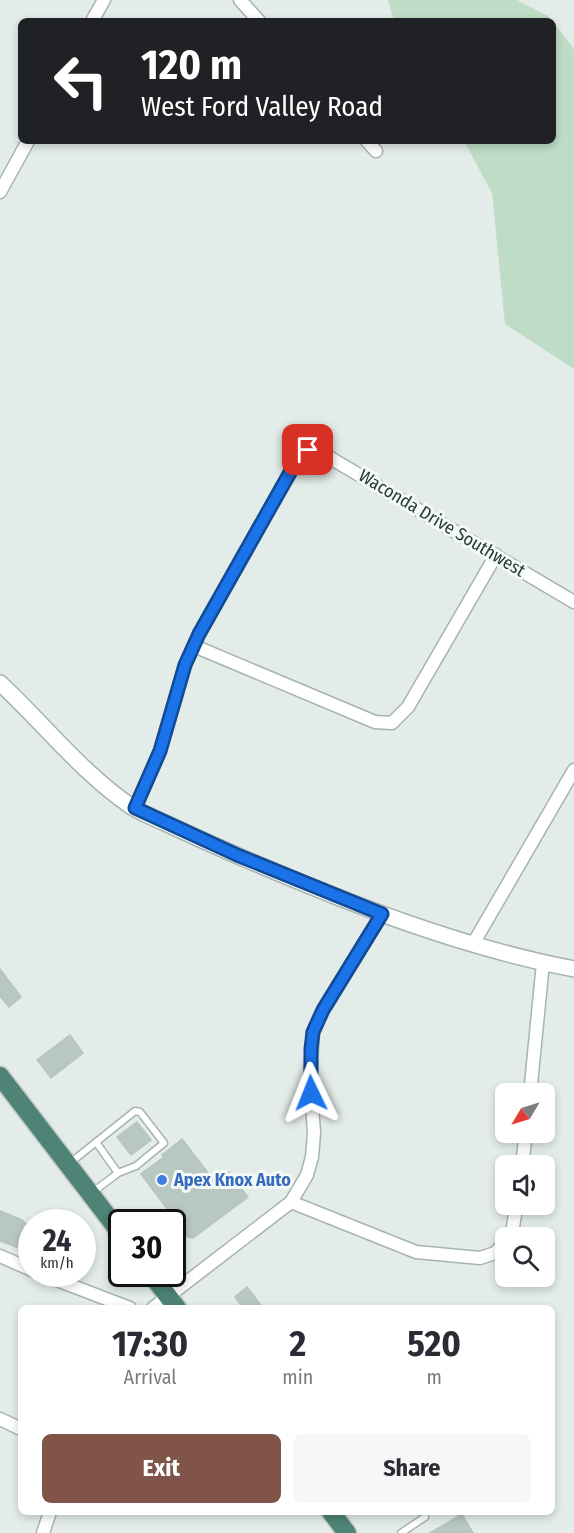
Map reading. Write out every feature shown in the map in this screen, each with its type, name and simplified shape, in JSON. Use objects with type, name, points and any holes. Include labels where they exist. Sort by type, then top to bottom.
[{"type":"highway","points":[[0,1076],[108,1217]]},
{"type":"highway","points":[[161,1287],[173,1302]]},
{"type":"highway","points":[[333,1515],[347,1533]]},
{"type":"street","points":[[94,18],[104,0]]},
{"type":"street","points":[[240,0],[256,18]]},
{"type":"street","points":[[0,192],[26,144]]},
{"type":"street","points":[[370,144],[376,151]]},
{"type":"street","name":"Waconda Drive Southwest","points":[[194,646],[292,469],[300,456],[308,450],[327,456],[574,602]]},
{"type":"street","points":[[135,808],[160,751],[185,665],[194,646],[375,722],[393,723],[408,707],[496,555]]},
{"type":"street","points":[[0,683],[82,766],[108,789],[135,808],[260,866],[382,914],[472,944],[574,969]]},
{"type":"street","points":[[472,944],[574,770]]},
{"type":"street","points":[[173,1302],[291,1202],[307,1175],[312,1157],[314,1133],[310,1077],[313,1032],[323,1010],[382,914]]},
{"type":"street","points":[[531,1083],[543,963]]},
{"type":"street","points":[[291,1202],[416,1252],[480,1258],[495,1253]]},
{"type":"street","points":[[0,1256],[18,1264]]},
{"type":"street","points":[[75,1287],[122,1305]]},
{"type":"street","points":[[0,1419],[18,1428]]},
{"type":"street","points":[[43,1533],[49,1515]]},
{"type":"lane","points":[[68,1165],[135,1112],[140,1112],[164,1143],[136,1166],[118,1173],[90,1194]]},
{"type":"lane","points":[[96,1142],[118,1173]]},
{"type":"lane","points":[[401,1533],[425,1517]]},
{"type":"green space","points":[[388,0],[517,0],[550,18],[393,18]]},
{"type":"green space","points":[[556,26],[574,49],[574,369],[505,324],[492,193],[466,144],[556,144]]},
{"type":"building","points":[[0,969],[21,997],[9,1007],[0,996]]},
{"type":"building","points":[[70,1035],[83,1053],[51,1078],[37,1060]]},
{"type":"building","points":[[137,1122],[151,1140],[131,1155],[117,1137]]},
{"type":"building","points":[[182,1139],[215,1182],[229,1172],[248,1197],[193,1238],[188,1237],[186,1234],[186,1209],[167,1209],[141,1174],[164,1157],[162,1155]]},
{"type":"building","points":[[0,1211],[18,1218],[18,1248],[0,1241]]},
{"type":"building","points":[[247,1287],[261,1305],[241,1305],[235,1297]]},
{"type":"building","points":[[463,1515],[473,1533],[430,1533]]},
{"type":"place","name":"Apex Knox Auto","points":[[162,1180]]},
{"type":"route","points":[[308,450],[300,456],[292,469],[199,634],[180,680],[160,751],[135,808],[270,870],[382,914],[323,1010],[313,1032],[311,1093]]}]
